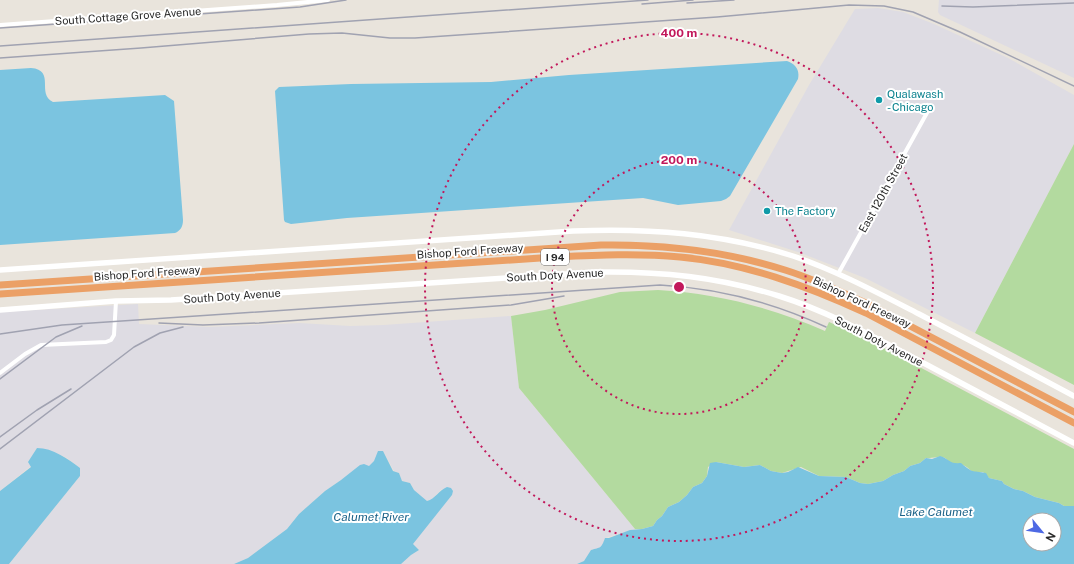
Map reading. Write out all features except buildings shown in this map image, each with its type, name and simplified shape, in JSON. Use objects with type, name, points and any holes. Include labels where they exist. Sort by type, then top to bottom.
[{"type":"highway","name":"Bishop Ford Freeway","points":[[0,285],[601,244],[683,248],[735,257],[767,265],[835,289],[870,305],[1074,412]]},
{"type":"highway","name":"Bishop Ford Freeway","points":[[0,294],[555,257],[614,254],[682,257],[731,265],[764,273],[832,297],[866,313],[1074,423]]},
{"type":"street","name":"South Cottage Grove Avenue","points":[[0,24],[277,6],[328,0]]},
{"type":"street","name":"East 120th Street","points":[[838,274],[928,111]]},
{"type":"street","points":[[0,270],[573,231],[624,230],[685,233],[729,240],[793,256],[838,274],[890,299],[1074,396]]},
{"type":"street","name":"South Doty Avenue","points":[[0,310],[116,301],[171,300],[597,272],[646,272],[689,276],[762,291],[801,304],[833,317],[1074,442]]},
{"type":"street","points":[[0,373],[25,354],[41,345],[110,342],[114,335],[116,301]]},
{"type":"shaded area","points":[[939,0],[1074,0],[1074,78],[940,15],[938,12]]},
{"type":"shaded area","points":[[878,8],[903,12],[934,24],[1008,58],[1074,95],[1074,144],[975,333],[865,278],[798,252],[729,230],[809,85],[855,9]]},
{"type":"shaded area","points":[[138,304],[139,324],[209,327],[299,323],[350,326],[384,325],[511,316],[519,388],[635,529],[605,538],[603,545],[598,549],[592,549],[584,561],[577,564],[401,564],[419,550],[412,544],[452,495],[442,489],[431,500],[427,501],[414,490],[410,483],[402,481],[399,473],[394,471],[383,451],[369,467],[341,480],[325,491],[299,514],[287,529],[248,558],[234,564],[9,564],[80,476],[80,468],[67,458],[53,452],[37,448],[29,462],[31,466],[0,491],[0,312]]},
{"type":"green space","points":[[1074,144],[1074,385],[975,333]]},
{"type":"green space","points":[[658,290],[701,294],[744,303],[785,315],[825,331],[829,322],[861,336],[1074,449],[1074,506],[1064,506],[1059,503],[1035,497],[1023,491],[1014,489],[1004,484],[1002,481],[989,478],[983,472],[973,472],[963,465],[952,464],[945,458],[940,457],[926,458],[920,463],[910,466],[904,471],[883,481],[868,484],[860,483],[846,477],[819,476],[801,467],[782,473],[771,471],[760,465],[744,467],[716,462],[708,467],[707,476],[702,483],[693,487],[679,502],[668,507],[653,526],[635,529],[519,388],[511,316],[545,310],[620,292]]},
{"type":"water","points":[[787,61],[798,70],[798,79],[730,196],[721,201],[678,205],[643,198],[347,218],[291,224],[285,222],[284,220],[275,91],[279,87],[351,84],[491,82],[569,75]]},
{"type":"water","points":[[31,68],[43,73],[46,94],[53,102],[165,95],[174,101],[183,220],[182,227],[178,231],[175,233],[0,245],[0,70]]},
{"type":"water","points":[[37,448],[49,450],[65,458],[80,468],[80,476],[9,564],[0,564],[0,491],[31,467],[28,462]]},
{"type":"water","name":"Calumet River","points":[[378,451],[383,451],[393,471],[399,473],[402,481],[410,483],[414,490],[427,501],[447,487],[451,488],[453,491],[452,495],[413,544],[419,550],[401,564],[234,564],[248,558],[287,529],[299,514],[325,491],[360,465],[364,464],[369,466],[374,461]]},
{"type":"water","name":"Lake Calumet","points":[[940,456],[951,462],[961,463],[973,471],[986,473],[989,478],[1002,481],[1004,484],[1014,489],[1023,491],[1035,497],[1059,503],[1064,506],[1074,506],[1074,564],[577,564],[584,561],[591,550],[600,547],[605,538],[609,538],[630,530],[653,526],[668,507],[679,502],[693,487],[702,483],[707,476],[710,463],[716,462],[744,467],[760,465],[771,471],[782,473],[798,467],[819,476],[846,477],[860,483],[868,484],[883,481],[904,471],[910,466],[920,463],[926,458],[932,459]]},
{"type":"railway","points":[[0,28],[300,7],[346,0]]},
{"type":"railway","points":[[0,46],[648,0]]},
{"type":"railway","points":[[642,4],[693,0]]},
{"type":"railway","points":[[687,3],[734,0]]},
{"type":"railway","points":[[942,6],[973,7],[1074,3]]},
{"type":"railway","points":[[0,58],[309,34],[342,33],[390,38],[415,38],[717,17],[849,5],[884,6],[913,12],[960,32],[1074,86]]},
{"type":"railway","points":[[0,334],[62,325],[660,285],[703,289],[745,298],[806,318],[826,327]]},
{"type":"railway","points":[[159,323],[203,325],[259,323],[511,305],[564,296]]},
{"type":"railway","points":[[0,379],[56,337],[82,326]]},
{"type":"railway","points":[[0,449],[134,347],[160,333],[183,327]]},
{"type":"railway","points":[[0,437],[37,410],[71,389]]},
{"type":"place","name":"Qualawash - Chicago","points":[[879,100]]},
{"type":"place","name":"The Factory","points":[[767,211]]}]
